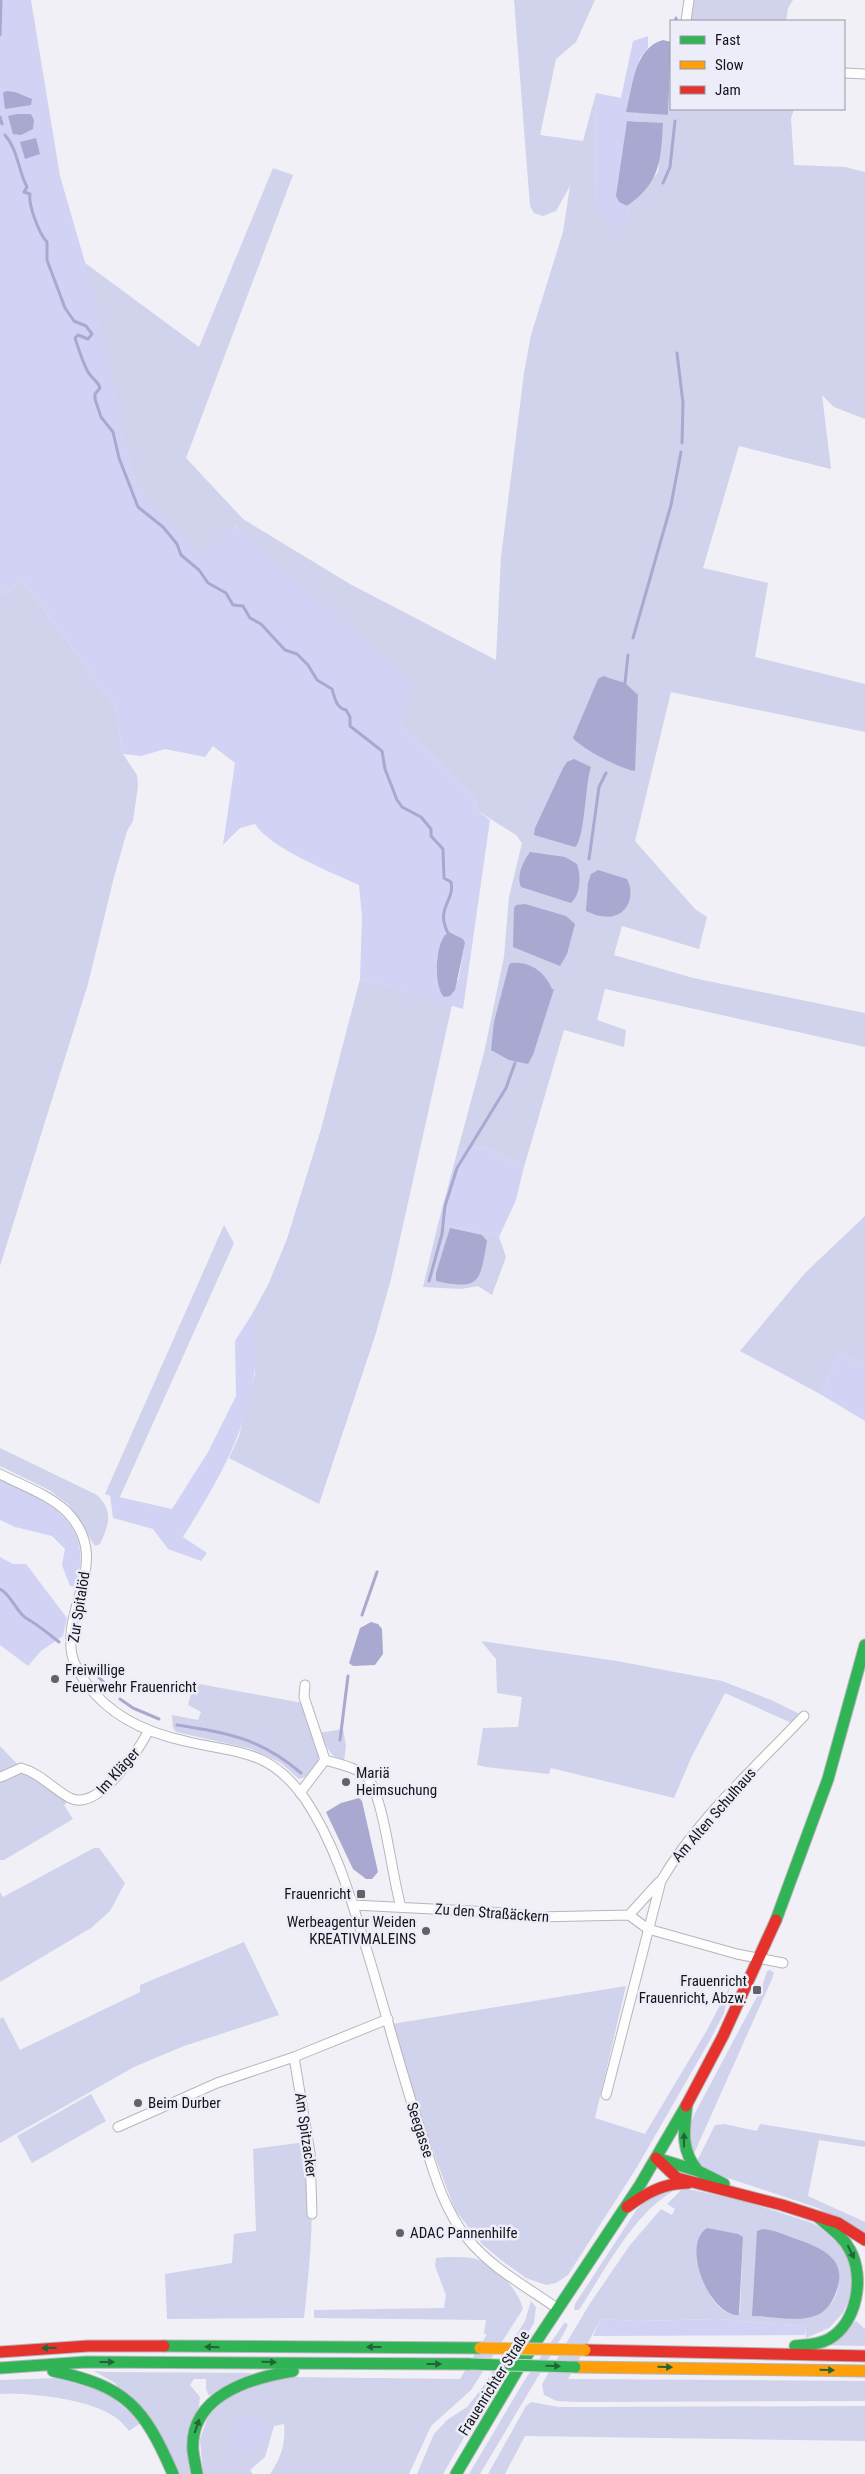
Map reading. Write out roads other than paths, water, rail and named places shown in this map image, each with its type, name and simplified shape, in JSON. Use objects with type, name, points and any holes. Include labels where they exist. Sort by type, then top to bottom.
[{"type":"main road","name":"Frauenrichter Straße","points":[[456,2474],[519,2369],[627,2207],[688,2104],[726,2031],[759,1958],[823,1791],[865,1645]]},
{"type":"main road","points":[[688,2104],[684,2149],[689,2162],[698,2171]]},
{"type":"main road","points":[[656,2158],[698,2171],[742,2194]]},
{"type":"main road","points":[[656,2158],[669,2173],[696,2184],[742,2194],[838,2223],[865,2240]]},
{"type":"main road","points":[[627,2207],[647,2193],[669,2184],[696,2184]]},
{"type":"main road","points":[[732,2352],[816,2344],[838,2332],[848,2322],[856,2307],[861,2288],[859,2272],[846,2243],[818,2217]]},
{"type":"main road","points":[[0,2352],[88,2346],[166,2346],[480,2348],[865,2356]]},
{"type":"main road","points":[[0,2368],[165,2362],[469,2364],[865,2371]]},
{"type":"main road","points":[[196,2474],[192,2447],[197,2424],[212,2402],[230,2388],[275,2373],[368,2364]]},
{"type":"main road","points":[[23,2366],[85,2376],[116,2391],[134,2405],[154,2431],[173,2474]]},
{"type":"street","points":[[686,20],[689,0]]},
{"type":"street","points":[[845,73],[865,74]]},
{"type":"street","name":"Zur Spitalöd","points":[[0,1474],[66,1511],[84,1538],[87,1552],[86,1565],[72,1634],[72,1654],[87,1685],[109,1707],[135,1725],[184,1741],[218,1746],[254,1756],[282,1772],[300,1793]]},
{"type":"street","points":[[305,1685],[304,1697],[325,1760]]},
{"type":"street","name":"Am Alten Schulhaus","points":[[606,2095],[661,1881],[672,1862],[702,1825],[804,1716]]},
{"type":"street","name":"Im Kläger","points":[[1,1778],[21,1768],[30,1770],[71,1799],[83,1801],[94,1798],[136,1755],[149,1730]]},
{"type":"street","points":[[300,1793],[325,1760]]},
{"type":"street","points":[[325,1760],[360,1772],[372,1785],[384,1826],[400,1906]]},
{"type":"street","name":"Seegasse","points":[[300,1793],[325,1836],[354,1905],[408,2093],[438,2186],[454,2219],[478,2251],[558,2309]]},
{"type":"street","points":[[661,1881],[629,1915],[648,1929],[783,1963]]},
{"type":"street","name":"Zu den Straßäckern","points":[[354,1905],[400,1906],[537,1917],[629,1915]]},
{"type":"street","points":[[118,2127],[217,2083],[294,2056],[388,2019]]},
{"type":"street","name":"Am Spitzacker","points":[[294,2056],[310,2153],[312,2214]]},
{"type":"waterway","points":[[0,35],[1,0]]},
{"type":"waterway","points":[[0,117],[2,124]]},
{"type":"waterway","points":[[663,183],[670,167],[675,121]]},
{"type":"waterway","points":[[5,135],[13,147],[27,187],[24,192],[30,194],[35,219],[47,242],[47,260],[65,308],[74,321],[86,326],[92,334],[88,339],[78,335],[75,338],[86,368],[100,388],[95,394],[95,399],[101,417],[113,432],[119,458],[138,507],[163,527],[177,544],[181,555],[199,570],[208,583],[226,593],[233,605],[243,606],[250,618],[261,624],[285,650],[297,654],[308,665],[317,680],[332,689],[338,705],[346,710],[350,717],[350,726],[382,751],[385,769],[397,800],[402,807],[421,817],[431,829],[431,836],[443,849],[444,878],[451,882],[450,895],[444,911],[448,933]]},
{"type":"waterway","points":[[677,353],[683,403],[682,443]]},
{"type":"waterway","points":[[633,638],[671,505],[681,452]]},
{"type":"waterway","points":[[625,683],[628,655]]},
{"type":"waterway","points":[[589,859],[599,787],[606,773]]},
{"type":"waterway","points":[[429,1281],[442,1234],[445,1206],[457,1168],[506,1088],[515,1063]]},
{"type":"waterway","points":[[362,1615],[377,1572]]},
{"type":"waterway","points":[[0,1589],[4,1591],[22,1615],[59,1642]]},
{"type":"waterway","points":[[89,1667],[111,1690]]},
{"type":"waterway","points":[[340,1740],[348,1676]]},
{"type":"waterway","points":[[120,1699],[133,1708],[159,1719]]},
{"type":"waterway","points":[[177,1725],[228,1734],[243,1739],[272,1752],[301,1773]]},
{"type":"place","name":"Freiwillige Feuerwehr Frauenricht","points":[[55,1679]]},
{"type":"place","name":"Mariä Heimsuchung","points":[[346,1782]]},
{"type":"place","name":"Frauenricht","points":[[361,1894]]},
{"type":"place","name":"Werbeagentur Weiden KREATIVMALEINS","points":[[426,1931]]},
{"type":"place","name":"Frauenricht Frauenricht, Abzw.","points":[[757,1990]]},
{"type":"place","name":"Beim Durber","points":[[138,2103]]},
{"type":"place","name":"ADAC Pannenhilfe","points":[[400,2233]]}]
